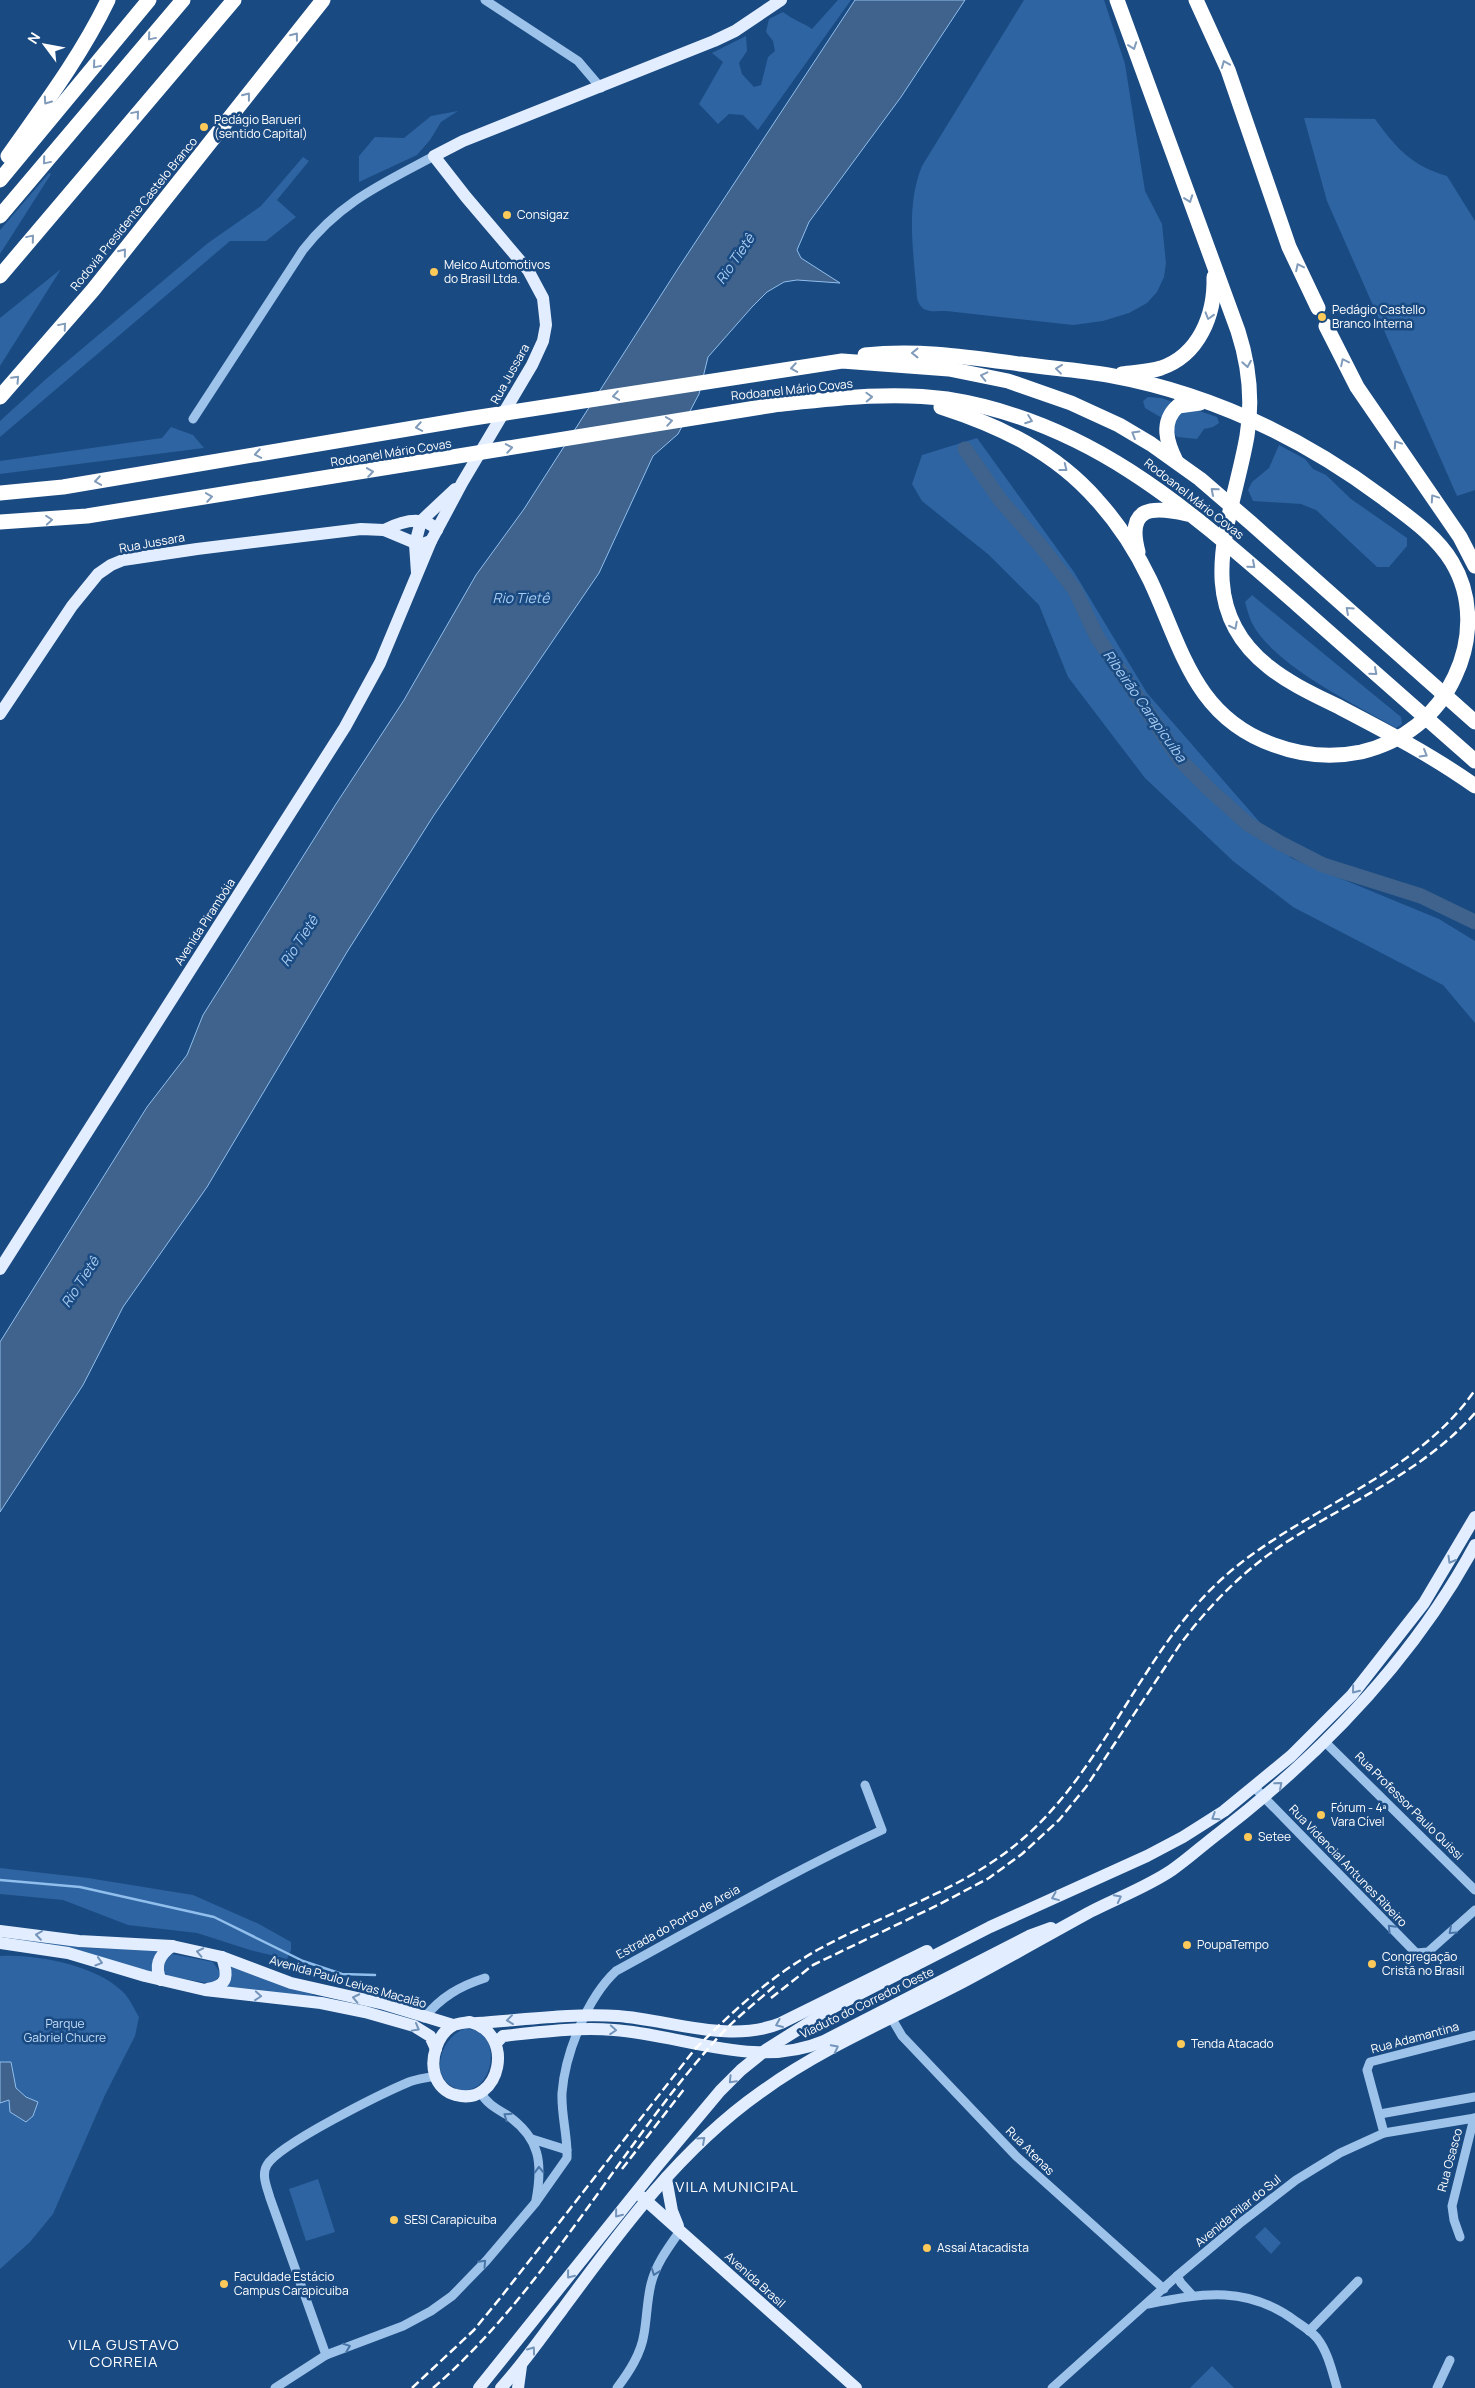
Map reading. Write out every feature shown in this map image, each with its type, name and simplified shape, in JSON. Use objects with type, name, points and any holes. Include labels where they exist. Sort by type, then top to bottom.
[{"type":"highway","points":[[0,169],[74,62],[93,32],[108,0]]},
{"type":"highway","points":[[0,180],[149,0]]},
{"type":"highway","points":[[0,216],[183,0]]},
{"type":"highway","points":[[0,276],[234,0]]},
{"type":"highway","name":"Rodovia Presidente Castelo Branco","points":[[0,397],[93,290],[324,0]]},
{"type":"highway","points":[[1117,0],[1243,346],[1247,364],[1250,399],[1247,436],[1223,542],[1221,562],[1222,592],[1228,614],[1238,635],[1258,658],[1289,681],[1428,756],[1475,786]]},
{"type":"highway","points":[[1196,0],[1228,70],[1289,247],[1318,308]]},
{"type":"highway","points":[[1107,375],[1160,368],[1187,353],[1206,324],[1214,296],[1214,268]]},
{"type":"highway","points":[[1326,326],[1357,387],[1454,527],[1474,562]]},
{"type":"highway","points":[[879,358],[952,355],[1107,375],[1208,402],[1278,432],[1342,468],[1408,517],[1441,547],[1458,575],[1467,608],[1466,641],[1456,674],[1438,705],[1426,719],[1396,740],[1379,747],[1340,754],[1309,754],[1266,742],[1238,728],[1214,708],[1196,684],[1140,561],[1117,524],[1096,498],[1073,475],[1047,455],[1019,438],[989,424],[910,396]]},
{"type":"highway","name":"Rodoanel Mário Covas","points":[[0,493],[63,487],[467,419],[842,361],[879,358],[974,373],[1071,403],[1119,425],[1176,461],[1251,523],[1475,722]]},
{"type":"highway","name":"Rodoanel Mário Covas","points":[[0,522],[87,516],[444,460],[715,413],[821,400],[910,396],[946,399],[990,408],[1061,432],[1106,454],[1148,481],[1240,554],[1475,760]]},
{"type":"highway","points":[[1176,461],[1167,438],[1167,420],[1172,412],[1186,404],[1208,402]]},
{"type":"highway","points":[[1140,561],[1135,527],[1143,514],[1154,508],[1191,515]]},
{"type":"main road","points":[[434,156],[463,141],[714,42],[781,0]]},
{"type":"main road","name":"Rua Jussara","points":[[434,156],[466,198],[528,270],[543,298],[546,309],[543,341],[532,365],[462,483],[434,535]]},
{"type":"main road","name":"Rua Jussara","points":[[384,530],[402,523],[421,521],[462,483]]},
{"type":"main road","points":[[415,544],[423,544],[434,535],[431,524],[421,521]]},
{"type":"main road","name":"Avenida Pirambóia","points":[[416,579],[415,544],[421,521]]},
{"type":"main road","name":"Rua Jussara","points":[[0,714],[72,606],[93,580],[111,565],[123,560],[361,529],[384,530],[415,544]]},
{"type":"main road","name":"Avenida Pirambóia","points":[[0,1270],[341,735],[380,664],[434,535]]},
{"type":"main road","points":[[483,2386],[636,2192],[720,2091],[742,2070],[767,2049],[834,2008],[990,1927],[1147,1856],[1183,1837],[1224,1811],[1291,1756],[1352,1695],[1424,1603],[1475,1517]]},
{"type":"main road","points":[[502,2388],[521,2366],[646,2201],[689,2152],[760,2092],[798,2067],[889,2015],[1036,1944],[1090,1912],[1171,1870],[1264,1797],[1300,1766],[1324,1741],[1388,1671],[1414,1639],[1436,1610],[1475,1544]]},
{"type":"main road","name":"Viaduto do Corredor Oeste","points":[[477,2023],[543,2017],[617,2016],[727,2032],[755,2031],[781,2024],[943,1943],[990,1927]]},
{"type":"main road","name":"Avenida Paulo Leivas Macalão","points":[[0,1931],[79,1941],[172,1946],[222,1957],[291,1982],[384,2004],[424,2018],[453,2025],[470,2022],[477,2023]]},
{"type":"main road","name":"Avenida Paulo Leivas Macalão","points":[[0,1943],[68,1953],[161,1980],[205,1990],[321,2003],[380,2015],[414,2026],[430,2036],[436,2049]]},
{"type":"main road","points":[[161,1980],[158,1968],[160,1957],[172,1946]]},
{"type":"main road","points":[[205,1990],[217,1988],[224,1981],[226,1973],[222,1957]]},
{"type":"main road","name":"Viaduto do Corredor Oeste","points":[[496,2043],[503,2036],[547,2031],[614,2030],[742,2051],[777,2054],[815,2045],[889,2015]]},
{"type":"main road","points":[[453,2025],[444,2033],[436,2049],[434,2060],[435,2076],[444,2090],[452,2094],[468,2097],[481,2093],[488,2088],[495,2074],[498,2059],[496,2043],[487,2029],[477,2023]]},
{"type":"main road","points":[[666,2178],[672,2211],[680,2231]]},
{"type":"main road","name":"Avenida Brasil","points":[[636,2192],[856,2388]]},
{"type":"main road","points":[[518,2388],[521,2366]]},
{"type":"street","points":[[485,0],[578,61],[601,88]]},
{"type":"street","points":[[193,419],[319,230],[346,205],[434,156]]},
{"type":"street","name":"Rua Professor Paulo Quissi","points":[[1324,1741],[1475,1890]]},
{"type":"street","name":"Estrada do Porto de Areia","points":[[568,2150],[562,2093],[568,2066],[579,2027],[590,2003],[606,1980],[616,1971],[719,1913],[822,1858],[882,1830],[865,1785]]},
{"type":"street","name":"Rua Videncial Antunes Ribeiro","points":[[1254,1787],[1412,1950],[1420,1954],[1428,1952],[1475,1910]]},
{"type":"street","points":[[424,2018],[443,1998],[462,1986],[484,1978]]},
{"type":"street","name":"Rua Atenas","points":[[889,2015],[902,2036],[1016,2156],[1164,2289]]},
{"type":"street","name":"Rua Adamantina","points":[[1380,2114],[1366,2070],[1373,2060],[1475,2036]]},
{"type":"street","points":[[326,2355],[270,2198],[264,2177],[266,2166],[278,2153],[329,2123],[411,2082],[435,2076]]},
{"type":"street","points":[[275,2388],[326,2355],[403,2326],[431,2311],[462,2286],[536,2202],[567,2158],[568,2150],[532,2139],[509,2116],[489,2104],[481,2093]]},
{"type":"street","points":[[1384,2133],[1380,2114],[1475,2097]]},
{"type":"street","name":"Avenida Pilar do Sul","points":[[1052,2388],[1148,2304],[1177,2276],[1239,2224],[1296,2180],[1340,2153],[1384,2133],[1475,2118]]},
{"type":"street","name":"Rua Osasco","points":[[1460,2237],[1454,2220],[1452,2206],[1475,2118]]},
{"type":"street","points":[[532,2139],[540,2172],[536,2202]]},
{"type":"street","points":[[617,2388],[633,2365],[640,2350],[644,2336],[651,2285],[656,2268],[680,2231]]},
{"type":"street","points":[[1177,2276],[1192,2295]]},
{"type":"street","points":[[1309,2331],[1358,2282]]},
{"type":"street","points":[[1148,2304],[1192,2295],[1224,2293],[1253,2299],[1274,2307],[1317,2338],[1327,2355],[1336,2388]]},
{"type":"street","points":[[1437,2388],[1450,2360]]},
{"type":"green space","points":[[838,0],[851,0],[758,130],[743,115],[729,114],[718,124],[699,104],[723,62],[712,53],[746,36],[747,51],[739,63],[742,74],[754,87],[761,85],[768,57],[775,51],[773,41],[766,32],[769,19],[783,12],[812,29]]},
{"type":"green space","points":[[1024,0],[1104,0],[1125,64],[1145,191],[1162,224],[1166,263],[1164,277],[1157,292],[1147,303],[1129,313],[1103,321],[1073,325],[932,311],[921,307],[917,298],[912,214],[917,182],[922,166]]},
{"type":"green space","points":[[458,111],[441,122],[430,140],[417,155],[359,182],[359,156],[375,137],[404,138],[431,116]]},
{"type":"green space","points":[[1304,118],[1375,119],[1390,139],[1406,155],[1424,167],[1447,176],[1475,221],[1475,490],[1457,496],[1327,201]]},
{"type":"green space","points":[[303,157],[309,161],[277,200],[296,217],[266,241],[230,241],[0,437],[0,421],[46,379],[208,243],[261,206]]},
{"type":"green space","points":[[49,173],[51,174],[0,254],[0,230]]},
{"type":"green space","points":[[61,269],[0,366],[0,318]]},
{"type":"green space","points":[[1148,397],[1161,398],[1217,417],[1219,423],[1204,429],[1197,439],[1177,437],[1162,418],[1145,408],[1143,401]]},
{"type":"green space","points":[[171,427],[193,435],[204,448],[0,474],[0,461],[162,438]]},
{"type":"green space","points":[[977,438],[1074,572],[1147,693],[1291,858],[1439,919],[1475,941],[1475,1023],[1443,985],[1293,907],[1233,861],[1145,778],[1068,677],[1039,605],[989,555],[922,501],[912,484],[922,455]]},
{"type":"green space","points":[[1279,445],[1305,459],[1313,469],[1326,475],[1351,499],[1407,538],[1407,546],[1389,567],[1377,567],[1316,510],[1301,504],[1253,501],[1248,490],[1252,482],[1269,468]]},
{"type":"green space","points":[[1252,595],[1401,717],[1402,724],[1396,728],[1316,682],[1278,654],[1263,639],[1251,621],[1245,602]]},
{"type":"green space","points":[[0,1868],[88,1878],[193,1895],[259,1924],[291,1942],[291,1950],[287,1959],[250,1950],[197,1933],[128,1925],[63,1900],[0,1894]]},
{"type":"green space","points":[[0,1937],[86,1948],[159,1950],[154,1975]]},
{"type":"green space","points":[[172,1954],[213,1962],[221,1974],[213,1984],[168,1976],[164,1972],[163,1962]]},
{"type":"green space","name":"Parque Gabriel Chucre","points":[[0,1956],[47,1959],[97,1974],[125,1994],[139,2017],[135,2036],[105,2095],[53,2214],[30,2242],[0,2269]]},
{"type":"green space","points":[[229,1964],[314,1995],[316,1997],[226,1990]]},
{"type":"green space","points":[[464,2029],[478,2032],[487,2040],[491,2052],[490,2065],[485,2077],[478,2086],[467,2090],[453,2087],[445,2081],[440,2065],[441,2056],[450,2039]]},
{"type":"green space","points":[[318,2179],[335,2232],[306,2241],[289,2189]]},
{"type":"green space","points":[[1265,2227],[1281,2243],[1271,2254],[1255,2237]]},
{"type":"green space","points":[[1212,2366],[1234,2388],[1190,2388]]},
{"type":"water","name":"Rio Tietê","points":[[855,0],[965,0],[901,97],[809,222],[797,250],[801,258],[840,283],[797,280],[784,282],[767,292],[708,357],[699,394],[678,434],[653,456],[599,573],[434,815],[347,952],[207,1187],[123,1307],[83,1385],[0,1512],[0,1342],[147,1107],[187,1055],[203,1015],[404,700],[476,575],[524,509],[679,267]]},
{"type":"water","points":[[0,2062],[11,2062],[16,2088],[26,2097],[38,2102],[33,2116],[26,2122],[10,2112],[9,2100],[0,2103]]},
{"type":"waterway","name":"Ribeirão Carapicuíba","points":[[965,449],[1001,501],[1040,545],[1075,590],[1097,637],[1181,761],[1210,790],[1248,824],[1323,865],[1421,896],[1475,922]]},
{"type":"waterway","points":[[0,1880],[80,1887],[214,1917],[303,1961],[342,1974],[375,1975]]},
{"type":"railway","points":[[412,2388],[474,2330],[695,2049],[724,2021],[754,1994],[803,1958],[979,1871],[1003,1855],[1026,1836],[1056,1805],[1082,1771],[1107,1736],[1153,1663],[1205,1595],[1237,1566],[1267,1544],[1395,1466],[1424,1444],[1452,1419],[1475,1390]]},
{"type":"railway","points":[[771,1998],[813,1965],[938,1905],[989,1878],[1022,1854],[1059,1820],[1086,1787],[1179,1646],[1202,1617],[1241,1577],[1285,1543],[1409,1469],[1455,1434],[1475,1413]]},
{"type":"railway","points":[[433,2388],[473,2350],[545,2266],[644,2130],[713,2043],[777,1984]]},
{"type":"railway","points":[[622,2169],[685,2088]]},
{"type":"place","name":"Pedágio Barueri (sentido Capital)","points":[[204,127]]},
{"type":"place","name":"Consigaz","points":[[507,215]]},
{"type":"place","name":"Melco Automotivos do Brasil Ltda.","points":[[434,272]]},
{"type":"place","name":"Pedágio Castello Branco Interna","points":[[1322,317]]},
{"type":"place","name":"Fórum - 4ª Vara Cível","points":[[1321,1815]]},
{"type":"place","name":"Setee","points":[[1248,1837]]},
{"type":"place","name":"PoupaTempo","points":[[1187,1945]]},
{"type":"place","name":"Congregação Cristã no Brasil","points":[[1372,1964]]},
{"type":"place","name":"Tenda Atacado","points":[[1181,2044]]},
{"type":"place","name":"SESI Carapicuiba","points":[[394,2220]]},
{"type":"place","name":"Assaí Atacadista","points":[[927,2248]]},
{"type":"place","name":"Faculdade Estácio Campus Carapicuiba","points":[[224,2284]]},
{"type":"district","name":"VILA MUNICIPAL","points":[[737,2187]]},
{"type":"district","name":"VILA GUSTAVO CORREIA","points":[[124,2354]]}]
